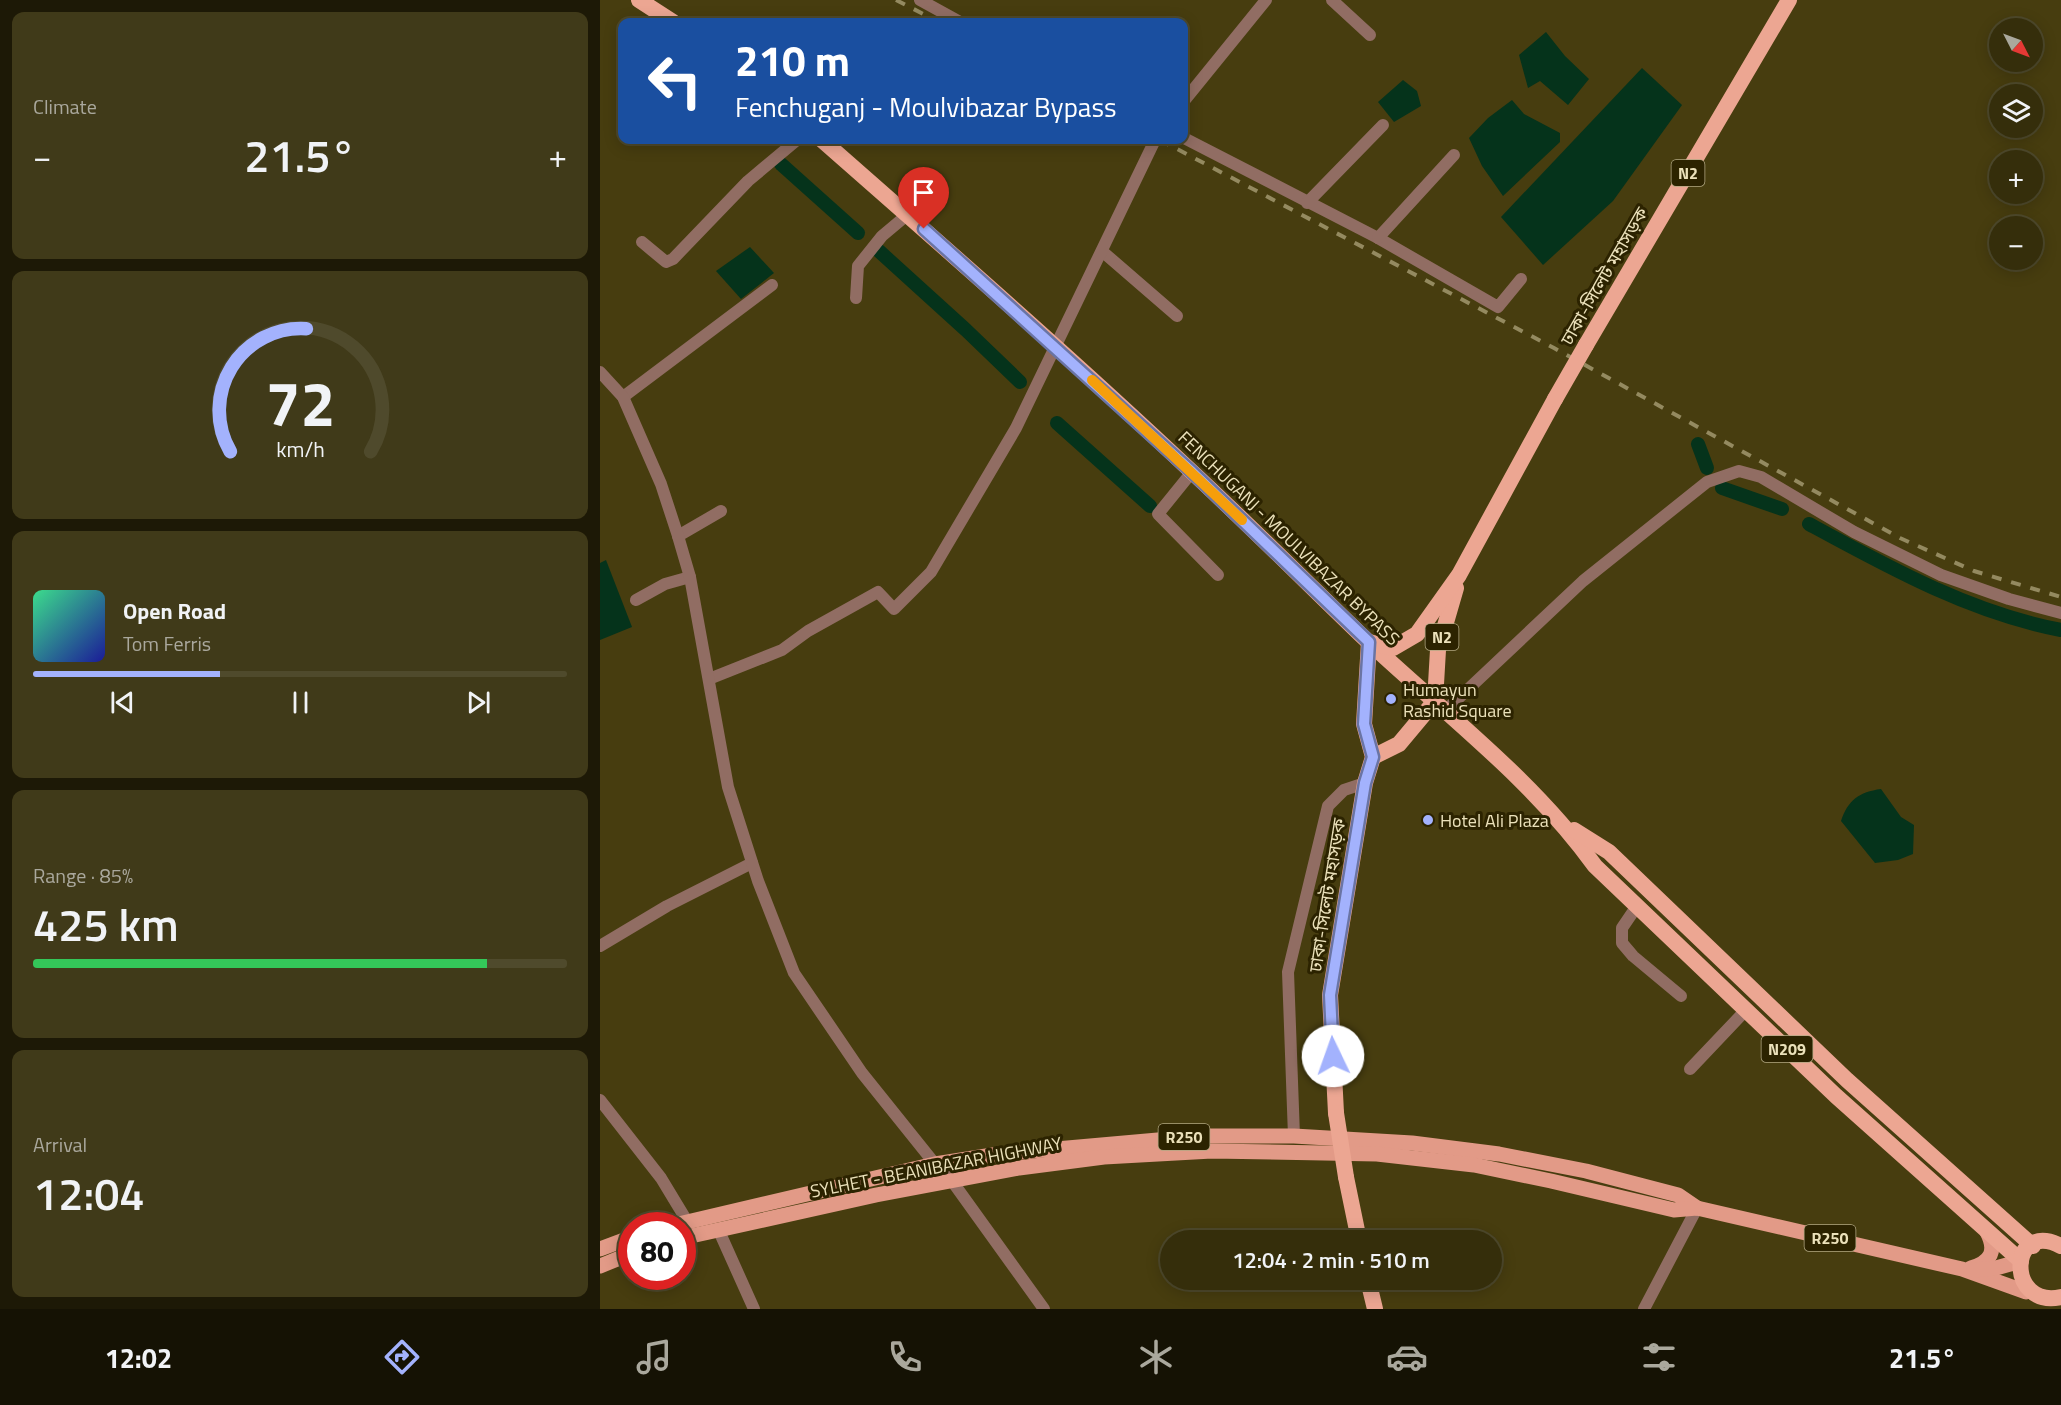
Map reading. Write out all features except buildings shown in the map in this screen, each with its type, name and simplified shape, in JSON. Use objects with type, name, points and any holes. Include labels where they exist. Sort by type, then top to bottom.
[{"type":"highway","points":[[639,0],[667,18]]},
{"type":"highway","name":"ঢাকা-সিলেট মহাসড়ক","points":[[1369,642],[1393,648],[1404,644],[1417,634],[1459,575],[1586,345],[1790,0]]},
{"type":"highway","name":"FENCHUGANJ - MOULVIBAZAR BYPASS","points":[[827,144],[1054,345],[1192,472],[1369,642],[1441,705]]},
{"type":"highway","name":"ঢাকা-সিলেট মহাসড়ক","points":[[1441,705],[1438,650],[1459,575]]},
{"type":"highway","points":[[1369,642],[1364,724],[1373,757],[1399,744],[1441,705]]},
{"type":"highway","name":"N209","points":[[1441,705],[1565,824],[1595,866],[1845,1104],[2021,1261]]},
{"type":"highway","name":"ঢাকা-সিলেট মহাসড়ক","points":[[1357,1230],[1336,1113],[1330,995],[1365,783],[1373,757]]},
{"type":"highway","name":"N209","points":[[1565,824],[1609,852],[1847,1080],[2033,1246]]},
{"type":"highway","points":[[2059,1299],[2040,1300],[2026,1292],[2019,1277],[2021,1261],[2033,1246],[2060,1244]]},
{"type":"highway","points":[[1370,1290],[1375,1309]]},
{"type":"main road","name":"SYLHET - BEANIBAZAR HIGHWAY","points":[[696,1219],[818,1193],[935,1164],[999,1154],[1103,1143],[1203,1136],[1294,1136],[1412,1143],[1499,1154],[1586,1171],[1678,1196],[1697,1208]]},
{"type":"main road","name":"SYLHET - BEANIBAZAR HIGHWAY","points":[[696,1235],[876,1195],[1019,1168],[1104,1158],[1212,1151],[1377,1154],[1485,1168],[1674,1210],[1697,1208]]},
{"type":"main road","name":"R250","points":[[1697,1208],[1962,1269],[2026,1292]]},
{"type":"main road","points":[[1962,1269],[1980,1265],[1992,1254],[1993,1247],[1986,1232]]},
{"type":"main road","points":[[600,1249],[618,1242]]},
{"type":"main road","points":[[600,1266],[618,1259]]},
{"type":"main road","name":"R250","points":[[1962,1269],[1996,1268],[2021,1261]]},
{"type":"street","points":[[921,0],[953,18]]},
{"type":"street","points":[[1188,96],[1266,0]]},
{"type":"street","points":[[1332,0],[1370,35]]},
{"type":"street","points":[[1307,203],[1383,125]]},
{"type":"street","points":[[1188,140],[1378,238],[1498,307],[1521,279]]},
{"type":"street","points":[[642,242],[666,262],[673,259],[748,181],[792,144]]},
{"type":"street","points":[[709,679],[782,650],[808,631],[878,592],[894,609],[931,572],[1016,428],[1054,345],[1103,252],[1153,144]]},
{"type":"street","points":[[1378,238],[1454,156]]},
{"type":"street","points":[[855,298],[858,266],[882,236],[907,215]]},
{"type":"street","points":[[1103,252],[1177,316]]},
{"type":"street","points":[[623,397],[772,285]]},
{"type":"street","points":[[600,372],[623,397],[661,484],[678,536],[690,577],[728,787],[752,863],[794,973],[862,1073],[935,1164],[952,1181],[1044,1309]]},
{"type":"street","points":[[1441,705],[1583,581],[1707,482],[1738,471],[1761,477],[1854,532],[1941,575],[2061,613]]},
{"type":"street","points":[[1192,472],[1158,514],[1218,575]]},
{"type":"street","points":[[678,536],[720,511]]},
{"type":"street","points":[[636,600],[666,584],[690,577]]},
{"type":"street","points":[[1294,1136],[1288,972],[1328,806],[1344,790],[1365,783]]},
{"type":"street","points":[[600,946],[667,906],[752,863]]},
{"type":"street","points":[[1637,906],[1622,928],[1622,943],[1633,956],[1681,996]]},
{"type":"street","points":[[1690,1068],[1746,1010]]},
{"type":"street","points":[[600,1100],[655,1170],[681,1212]]},
{"type":"street","points":[[1644,1309],[1697,1208]]},
{"type":"street","points":[[719,1231],[754,1309]]},
{"type":"shaded area","points":[[1546,32],[1565,56],[1589,79],[1568,105],[1540,81],[1528,88],[1519,55]]},
{"type":"shaded area","points":[[1642,68],[1682,105],[1613,201],[1543,265],[1501,217]]},
{"type":"shaded area","points":[[1403,80],[1417,91],[1421,106],[1394,122],[1378,102]]},
{"type":"shaded area","points":[[1512,100],[1524,114],[1560,133],[1560,142],[1503,196],[1482,166],[1469,138],[1488,118]]},
{"type":"shaded area","points":[[750,247],[774,273],[741,299],[716,271]]},
{"type":"shaded area","points":[[606,560],[632,627],[600,640],[600,563]]},
{"type":"shaded area","points":[[1881,789],[1901,817],[1914,825],[1913,854],[1898,860],[1875,863],[1841,821],[1855,798],[1866,792]]},
{"type":"waterway","points":[[781,164],[858,233]]},
{"type":"waterway","points":[[879,251],[1020,382]]},
{"type":"waterway","points":[[1057,423],[1150,506]]},
{"type":"waterway","points":[[1698,444],[1707,468]]},
{"type":"waterway","points":[[1722,488],[1782,509]]},
{"type":"waterway","points":[[1809,524],[1931,587],[1995,612],[2061,630]]},
{"type":"railway","points":[[896,0],[931,18]]},
{"type":"railway","points":[[1168,144],[1554,348],[1900,538],[1974,571],[2061,597]]},
{"type":"slow traffic","points":[[1092,380],[1242,520]]},
{"type":"place","name":"Humayun Rashid Square","points":[[1391,699]]},
{"type":"place","name":"Hotel Ali Plaza","points":[[1428,820]]},
{"type":"route","points":[[924,229],[1192,472],[1369,642],[1364,691],[1364,724],[1367,742],[1373,757],[1365,783],[1330,995],[1333,1056]]}]
